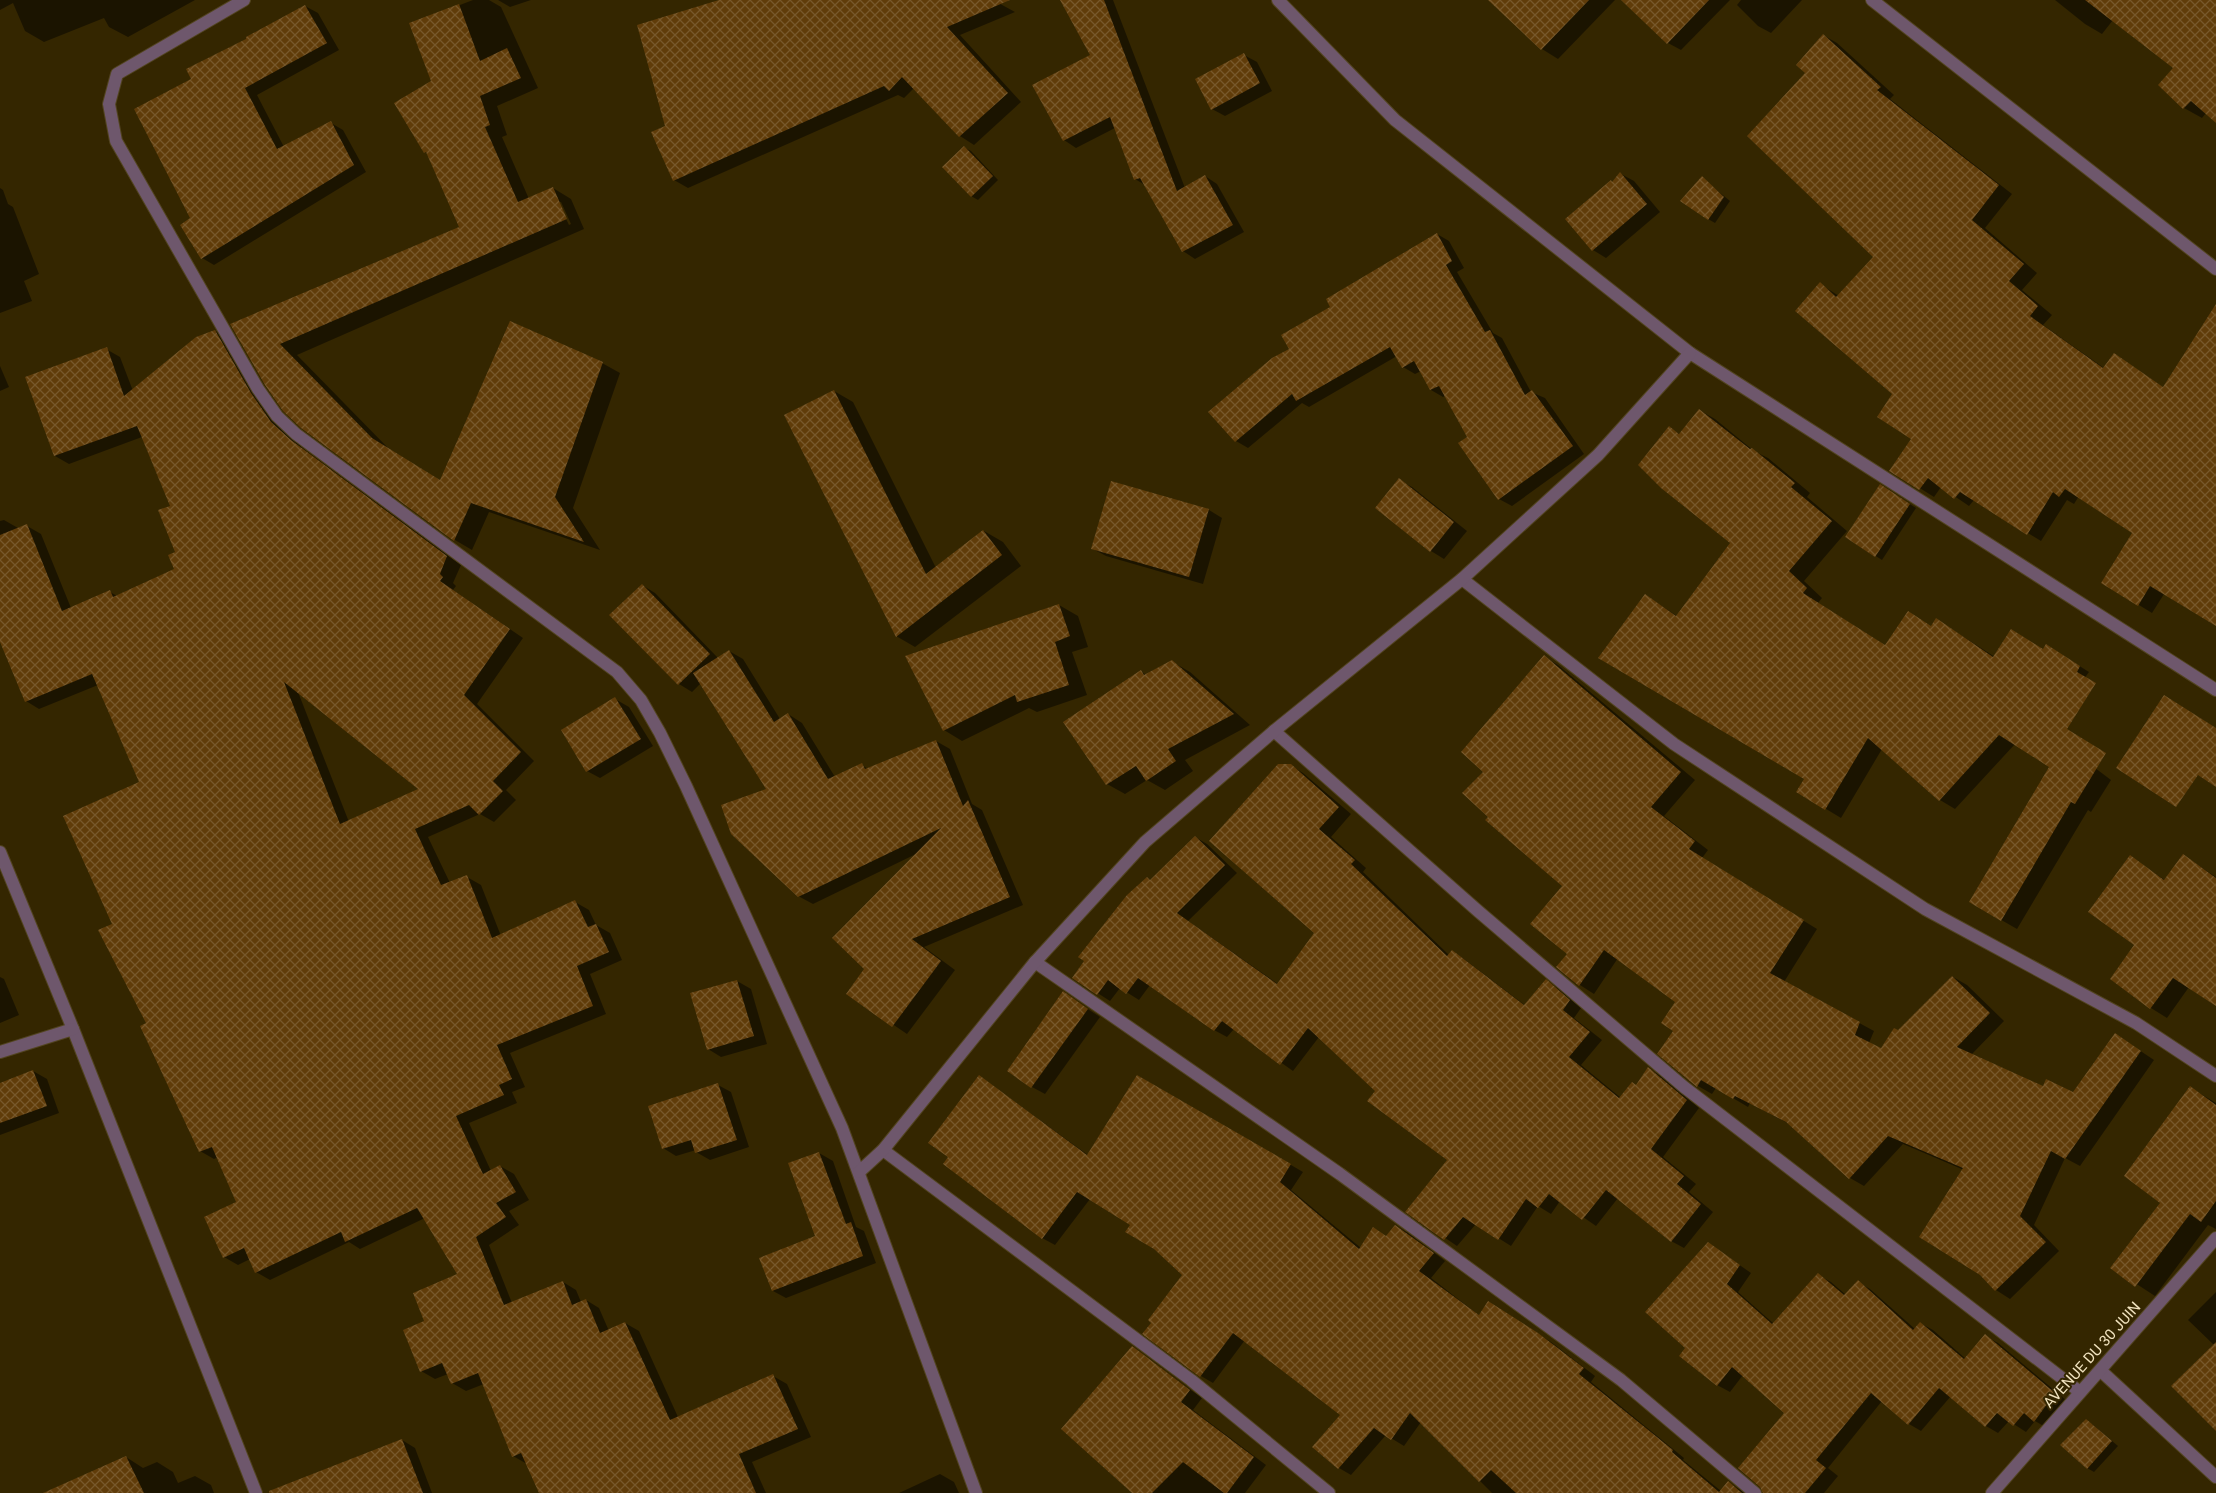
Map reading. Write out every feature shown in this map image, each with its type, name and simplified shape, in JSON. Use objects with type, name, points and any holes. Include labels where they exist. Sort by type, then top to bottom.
[{"type":"street","points":[[244,0],[117,74],[109,104],[116,141],[258,389],[277,416],[296,434],[617,672],[640,700],[660,733],[686,786],[842,1128],[976,1493]]},
{"type":"street","points":[[1278,0],[1395,120],[1690,353],[2216,690]]},
{"type":"street","points":[[1872,0],[2216,268]]},
{"type":"street","points":[[859,1172],[883,1150],[1035,962],[1145,842],[1274,731],[1462,579],[1598,455],[1690,353]]},
{"type":"street","points":[[1462,579],[1674,744],[1925,909],[2136,1023],[2216,1076]]},
{"type":"street","points":[[1274,731],[1478,911],[1684,1087],[2080,1392]]},
{"type":"street","points":[[0,852],[73,1029],[256,1493]]},
{"type":"street","points":[[1035,962],[1340,1174],[1597,1362],[1755,1493]]},
{"type":"street","points":[[0,1052],[73,1029]]},
{"type":"street","points":[[883,1150],[1192,1380],[1329,1493]]},
{"type":"street","name":"AVENUE DU 30 JUIN","points":[[1992,1493],[2216,1238]]},
{"type":"street","points":[[2101,1371],[2216,1478]]},
{"type":"building","points":[[719,0],[1010,0],[947,27],[1008,93],[959,137],[902,77],[889,91],[884,86],[673,181],[651,132],[665,126],[637,25]]},
{"type":"building","points":[[1060,0],[1104,0],[1177,191],[1205,175],[1233,225],[1182,252],[1140,178],[1134,180],[1110,117],[1063,141],[1032,85],[1090,55]]},
{"type":"building","points":[[1488,0],[1589,0],[1541,50]]},
{"type":"building","points":[[1621,0],[1709,0],[1667,44]]},
{"type":"building","points":[[2085,0],[2216,0],[2216,123],[2191,101],[2183,109],[2158,85],[2173,68]]},
{"type":"building","points":[[459,4],[480,61],[507,48],[521,78],[480,96],[490,125],[485,127],[518,202],[553,187],[567,219],[280,344],[372,438],[440,480],[510,321],[603,362],[555,497],[584,542],[471,503],[454,541],[301,428],[283,411],[265,385],[230,324],[459,227],[426,152],[424,153],[394,103],[431,81],[409,23]]},
{"type":"building","points":[[305,5],[327,43],[245,88],[277,149],[331,121],[354,165],[201,259],[180,225],[190,218],[134,109],[191,79],[186,69],[246,39],[246,37]]},
{"type":"building","points":[[1823,34],[1881,87],[1877,90],[1999,185],[1972,220],[2024,264],[2009,281],[2038,306],[2030,316],[2103,368],[2114,353],[2163,387],[2216,304],[2216,626],[2150,586],[2138,606],[2101,583],[2132,533],[2065,489],[2059,497],[2053,492],[2027,535],[1960,492],[1954,499],[1928,478],[1919,490],[1889,471],[1911,439],[1877,417],[1892,394],[1795,311],[1820,282],[1836,297],[1873,257],[1747,136],[1805,73],[1796,65]]},
{"type":"building","points":[[1244,53],[1260,83],[1211,110],[1195,79]]},
{"type":"building","points":[[964,146],[993,176],[971,197],[942,167]]},
{"type":"building","points":[[1620,172],[1647,204],[1592,251],[1565,219],[1611,180],[1612,182]]},
{"type":"building","points":[[1702,176],[1724,197],[1708,220],[1680,201]]},
{"type":"building","points":[[1437,233],[1452,261],[1446,265],[1485,332],[1490,330],[1525,395],[1532,390],[1573,446],[1498,500],[1458,443],[1467,437],[1439,386],[1430,390],[1414,361],[1402,368],[1390,347],[1296,401],[1292,394],[1235,442],[1208,412],[1272,358],[1289,349],[1281,335],[1330,307],[1326,299]]},
{"type":"building","points":[[215,330],[251,393],[271,422],[291,440],[447,556],[440,574],[443,577],[440,581],[510,629],[464,695],[521,752],[493,781],[503,791],[479,815],[469,805],[415,829],[441,885],[467,875],[492,938],[575,900],[588,927],[596,924],[609,952],[577,966],[593,1006],[497,1045],[512,1079],[499,1085],[504,1095],[456,1116],[483,1174],[500,1165],[516,1192],[496,1203],[506,1217],[476,1237],[504,1305],[563,1281],[572,1305],[586,1299],[600,1333],[625,1322],[670,1420],[773,1374],[798,1429],[739,1454],[756,1493],[539,1493],[521,1453],[512,1457],[478,1373],[451,1384],[442,1363],[420,1372],[403,1330],[424,1321],[413,1293],[457,1274],[417,1208],[345,1242],[341,1232],[255,1273],[244,1248],[223,1258],[204,1217],[236,1202],[212,1147],[199,1152],[140,1026],[146,1023],[98,930],[112,924],[63,816],[139,782],[92,674],[25,702],[0,642],[0,535],[27,524],[62,611],[110,590],[113,597],[174,569],[168,555],[175,552],[158,510],[170,506],[137,426],[54,456],[25,377],[107,347],[124,396],[196,337]],"holes":[[[284,682],[418,789],[340,824]]]},
{"type":"building","points":[[834,390],[926,574],[983,530],[1002,555],[896,637],[784,415]]},
{"type":"building","points":[[1699,409],[1795,483],[1791,487],[1832,521],[1789,571],[1807,588],[1803,593],[1885,645],[1908,611],[1931,626],[1936,618],[1993,657],[2011,629],[2043,649],[2046,644],[2080,666],[2077,672],[2096,683],[2067,729],[2106,753],[2075,804],[2071,802],[2001,921],[1969,902],[2049,767],[1999,735],[1939,801],[1868,738],[1825,810],[1796,792],[1804,779],[1598,658],[1645,594],[1676,616],[1730,543],[1661,488],[1638,465],[1669,426],[1679,434]]},
{"type":"building","points":[[1399,478],[1454,522],[1430,552],[1375,508]]},
{"type":"building","points":[[1111,481],[1209,509],[1189,577],[1091,549]]},
{"type":"building","points":[[1880,484],[1910,504],[1875,557],[1845,537]]},
{"type":"building","points":[[642,584],[710,654],[678,685],[609,615]]},
{"type":"building","points":[[1059,604],[1070,636],[1055,642],[1069,685],[1017,702],[1015,695],[943,731],[905,656]]},
{"type":"building","points":[[729,650],[774,722],[788,713],[828,779],[862,763],[865,769],[936,740],[963,806],[968,800],[1010,897],[912,939],[941,961],[892,1027],[846,994],[864,969],[832,938],[941,828],[798,897],[731,834],[721,805],[766,789],[693,673]]},
{"type":"building","points":[[1544,655],[1681,772],[1651,807],[1695,841],[1689,849],[1804,920],[1770,973],[1860,1022],[1855,1035],[1881,1048],[1894,1028],[1898,1030],[1952,976],[1990,1013],[1957,1047],[2043,1086],[2046,1079],[2073,1092],[2115,1033],[2141,1051],[2065,1159],[2051,1151],[2020,1216],[2046,1242],[1995,1291],[1980,1275],[1919,1237],[1963,1168],[1888,1136],[1849,1179],[1786,1122],[1735,1096],[1733,1099],[1701,1080],[1697,1087],[1657,1054],[1673,1031],[1661,1023],[1675,1002],[1604,950],[1579,986],[1556,967],[1567,954],[1530,924],[1562,886],[1485,820],[1488,817],[1462,793],[1483,772],[1461,752]]},
{"type":"building","points":[[1172,660],[1234,714],[1168,749],[1176,761],[1146,781],[1136,766],[1106,785],[1063,722],[1141,670],[1144,675]]},
{"type":"building","points":[[2164,695],[2216,728],[2216,787],[2198,775],[2176,807],[2116,768]]},
{"type":"building","points":[[615,697],[641,739],[586,772],[561,730]]},
{"type":"building","points":[[1278,764],[1291,764],[1339,807],[1319,829],[1355,860],[1351,864],[1447,956],[1452,950],[1524,1005],[1546,979],[1570,1000],[1563,1010],[1590,1032],[1569,1057],[1619,1098],[1632,1082],[1636,1085],[1648,1067],[1687,1100],[1651,1149],[1684,1176],[1677,1184],[1701,1204],[1671,1242],[1606,1190],[1582,1220],[1549,1194],[1538,1208],[1526,1199],[1498,1240],[1463,1217],[1444,1240],[1405,1212],[1447,1160],[1367,1101],[1375,1091],[1308,1028],[1280,1065],[1222,1021],[1214,1031],[1138,978],[1126,994],[1108,980],[1097,995],[1072,978],[1084,961],[1078,957],[1127,895],[1147,877],[1150,880],[1195,836],[1225,865],[1177,913],[1277,984],[1314,933],[1209,841]]},
{"type":"building","points":[[2183,854],[2216,878],[2216,1006],[2173,978],[2150,1009],[2110,979],[2134,945],[2088,912],[2130,855],[2164,880]]},
{"type":"building","points":[[737,980],[754,1036],[707,1050],[690,993]]},
{"type":"building","points":[[1063,991],[1088,1009],[1031,1088],[1007,1071]]},
{"type":"building","points":[[33,1070],[47,1106],[0,1123],[0,1083]]},
{"type":"building","points":[[979,1075],[1087,1155],[1137,1075],[1291,1164],[1280,1182],[1359,1249],[1373,1227],[1386,1236],[1395,1225],[1434,1253],[1419,1271],[1479,1315],[1488,1301],[1538,1333],[1584,1368],[1579,1374],[1673,1450],[1672,1452],[1719,1492],[1728,1481],[1742,1493],[1516,1493],[1491,1470],[1479,1482],[1410,1413],[1391,1440],[1374,1428],[1338,1469],[1312,1447],[1340,1415],[1233,1333],[1200,1377],[1142,1334],[1151,1323],[1148,1320],[1182,1275],[1154,1249],[1125,1232],[1130,1225],[1077,1192],[1042,1239],[943,1164],[948,1157],[928,1143]]},
{"type":"building","points":[[718,1083],[737,1140],[695,1153],[691,1140],[662,1149],[648,1106]]},
{"type":"building","points":[[2190,1086],[2216,1105],[2216,1201],[2201,1222],[2190,1214],[2135,1287],[2110,1268],[2160,1203],[2124,1176]]},
{"type":"building","points":[[819,1152],[846,1224],[851,1222],[863,1256],[772,1291],[759,1258],[815,1236],[788,1163]]},
{"type":"building","points":[[1708,1242],[1740,1265],[1727,1284],[1772,1324],[1818,1273],[1844,1295],[1858,1280],[1913,1330],[1920,1322],[1964,1359],[1985,1334],[2055,1393],[2034,1422],[2024,1413],[2013,1426],[1997,1413],[1985,1427],[1939,1388],[1908,1425],[1871,1393],[1816,1460],[1826,1468],[1805,1493],[1763,1493],[1760,1487],[1738,1468],[1784,1413],[1732,1367],[1717,1386],[1679,1356],[1685,1348],[1645,1312]]},
{"type":"building","points":[[2216,1342],[2216,1431],[2171,1386]]},
{"type":"building","points":[[1132,1346],[1190,1390],[1181,1402],[1254,1457],[1227,1493],[1224,1493],[1183,1462],[1152,1493],[1132,1493],[1061,1429]]},
{"type":"building","points":[[2086,1419],[2112,1441],[2087,1469],[2060,1445]]},
{"type":"building","points":[[402,1439],[423,1493],[269,1493],[269,1491]]},
{"type":"building","points":[[126,1456],[144,1493],[43,1493]]}]
